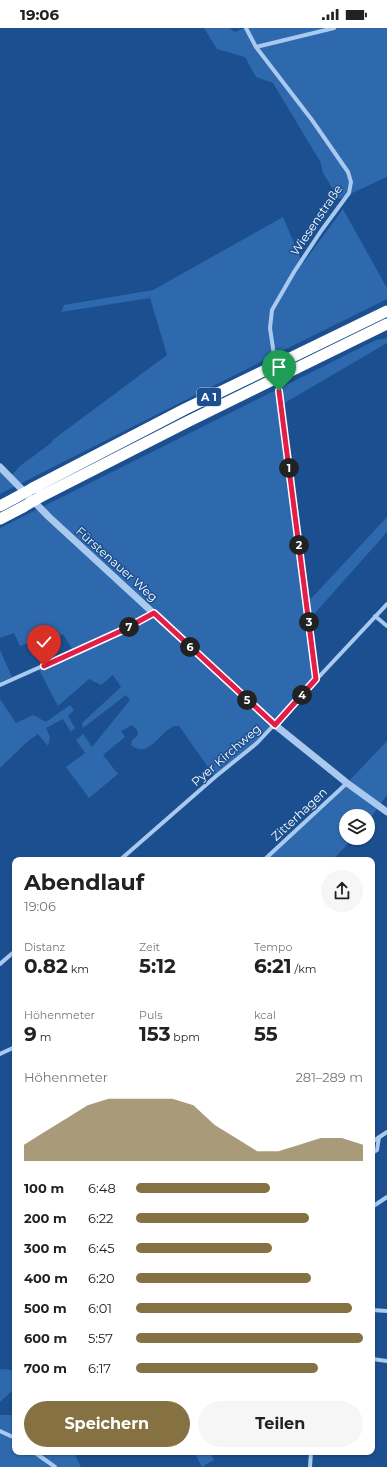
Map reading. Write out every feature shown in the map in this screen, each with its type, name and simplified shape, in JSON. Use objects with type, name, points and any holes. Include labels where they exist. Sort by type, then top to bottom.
[{"type":"highway","name":"A 1","points":[[0,506],[185,409],[387,310]]},
{"type":"highway","name":"A 1","points":[[0,519],[187,422],[387,324]]},
{"type":"street","name":"Wiesenstraße","points":[[246,28],[256,48],[348,172],[351,182],[349,193],[317,236],[272,310],[270,328],[274,355]]},
{"type":"street","points":[[256,48],[334,28]]},
{"type":"street","points":[[279,391],[316,679]]},
{"type":"street","name":"Fürstenauer Weg","points":[[2,470],[49,517],[275,725],[347,783],[387,812]]},
{"type":"street","name":"Pyer Kirchweg","points":[[123,857],[215,777],[257,743],[387,604]]},
{"type":"street","points":[[0,686],[121,631],[154,613]]},
{"type":"street","points":[[375,616],[387,626]]},
{"type":"street","name":"Zitterhagen","points":[[267,857],[347,783]]},
{"type":"street","points":[[0,964],[12,954]]},
{"type":"street","points":[[0,1054],[12,1048]]},
{"type":"street","points":[[375,1140],[387,1132]]},
{"type":"street","points":[[375,1151],[377,1150],[379,1137]]},
{"type":"street","points":[[375,1205],[387,1197]]},
{"type":"street","points":[[375,1310],[387,1311]]},
{"type":"street","points":[[375,1359],[387,1361]]},
{"type":"street","points":[[0,1431],[12,1437]]},
{"type":"street","points":[[38,1455],[55,1467]]},
{"type":"street","points":[[310,1467],[311,1455]]},
{"type":"shaded area","points":[[204,28],[229,28],[235,32],[244,28],[387,28],[387,177],[339,199],[323,173],[321,163],[273,83],[256,77],[245,57],[217,49]]},
{"type":"shaded area","points":[[343,209],[387,288],[387,299],[0,494],[0,467],[12,475],[20,466],[51,443],[54,439],[167,355],[150,298],[61,312],[64,305],[153,290],[283,217],[300,257],[304,262]]},
{"type":"shaded area","points":[[387,338],[387,343],[281,405],[307,603],[387,517],[387,532],[308,621],[316,679],[271,729],[215,777],[179,726],[168,730],[151,746],[145,749],[138,749],[131,745],[132,740],[138,735],[137,730],[132,725],[121,731],[125,737],[103,755],[118,774],[89,798],[66,767],[85,753],[76,740],[83,734],[92,747],[130,700],[126,695],[83,728],[82,723],[121,687],[113,675],[101,685],[89,679],[58,706],[38,668],[74,652],[63,634],[41,644],[33,641],[20,646],[14,633],[0,638],[0,528],[376,340]]},
{"type":"shaded area","points":[[0,650],[12,677],[0,682]]},
{"type":"shaded area","points":[[0,699],[16,723],[33,715],[46,722],[70,705],[74,710],[68,716],[75,728],[71,732],[63,719],[46,728],[50,737],[48,746],[38,734],[28,741],[0,768]]},
{"type":"shaded area","points":[[387,741],[387,795],[375,811],[375,809],[339,809],[339,845],[347,845],[336,857],[267,857],[347,783]]},
{"type":"shaded area","points":[[0,1369],[12,1370],[12,1391],[0,1402]]},
{"type":"shaded area","points":[[0,1415],[12,1415],[12,1455],[75,1455],[81,1467],[0,1467]]},
{"type":"shaded area","points":[[196,1455],[212,1455],[214,1460],[202,1467]]},
{"type":"tunnel","points":[[277,379],[279,391]]},
{"type":"route","points":[[44,666],[121,631],[154,613],[275,725],[316,679],[279,391]]}]
